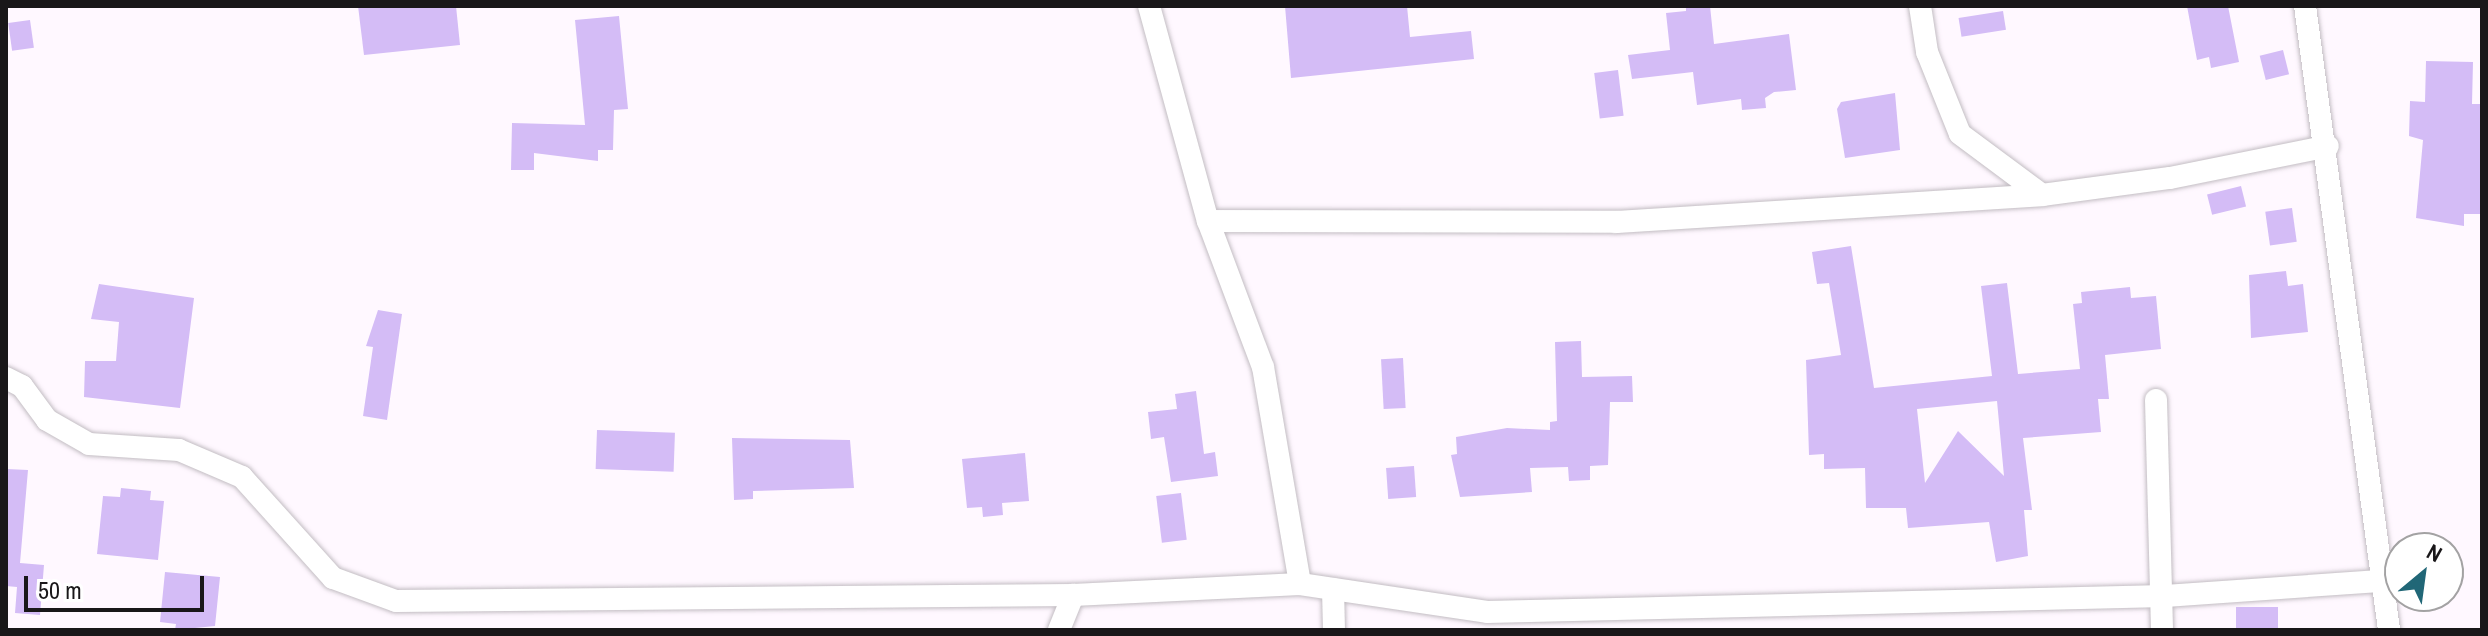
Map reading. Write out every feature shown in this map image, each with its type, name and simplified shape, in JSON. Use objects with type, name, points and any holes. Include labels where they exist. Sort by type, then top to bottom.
[{"type":"street","points":[[1149,6],[1208,221],[1263,367],[1300,584]]},
{"type":"street","points":[[1920,6],[1927,52],[1960,134],[2042,195]]},
{"type":"street","points":[[2305,6],[2328,146],[2379,581],[2389,630]]},
{"type":"street","points":[[1208,221],[1616,222],[2042,195],[2170,178],[2328,146]]},
{"type":"street","points":[[6,378],[22,386],[47,420],[89,444],[179,450],[242,477],[333,578],[396,601],[1073,595],[1300,584],[1487,612],[1819,599],[2165,596],[2379,581]]},
{"type":"street","points":[[2156,400],[2165,596],[2162,630]]},
{"type":"street","points":[[1333,589],[1334,630]]},
{"type":"street","points":[[1059,630],[1073,595]]},
{"type":"building","points":[[358,6],[456,6],[460,45],[364,55]]},
{"type":"building","points":[[1285,6],[1407,6],[1410,37],[1471,31],[1474,59],[1291,78]]},
{"type":"building","points":[[1686,6],[1710,6],[1714,44],[1789,34],[1796,90],[1774,92],[1765,98],[1766,108],[1742,110],[1741,99],[1697,105],[1693,72],[1632,79],[1628,55],[1670,50],[1666,13],[1686,11]]},
{"type":"building","points":[[2187,6],[2228,6],[2239,62],[2211,68],[2209,57],[2197,60]]},
{"type":"building","points":[[2003,11],[2006,30],[1962,37],[1959,18]]},
{"type":"building","points":[[619,16],[628,109],[614,110],[613,150],[598,150],[598,161],[534,153],[534,170],[511,170],[512,123],[585,125],[575,20]]},
{"type":"building","points":[[30,20],[34,48],[12,51],[8,23]]},
{"type":"building","points":[[2283,50],[2289,74],[2266,80],[2260,56]]},
{"type":"building","points":[[2426,61],[2473,62],[2472,104],[2482,104],[2482,188],[2480,214],[2464,214],[2464,226],[2416,218],[2423,140],[2409,136],[2410,101],[2425,102]]},
{"type":"building","points":[[1618,70],[1624,116],[1600,119],[1594,73]]},
{"type":"building","points":[[1895,93],[1900,150],[1845,158],[1837,109],[1841,102]]},
{"type":"building","points":[[2241,186],[2246,206],[2212,215],[2207,194]]},
{"type":"building","points":[[2292,208],[2297,242],[2270,245],[2265,212]]},
{"type":"building","points":[[1851,246],[1874,388],[1992,376],[1981,286],[2007,283],[2018,374],[2080,369],[2073,304],[2082,303],[2081,292],[2130,287],[2131,298],[2156,296],[2161,349],[2105,355],[2109,399],[2098,399],[2101,432],[2023,438],[2032,510],[2024,510],[2028,556],[1996,562],[1989,522],[1908,528],[1906,508],[1866,508],[1865,468],[1824,469],[1824,454],[1809,455],[1806,360],[1841,355],[1829,283],[1817,284],[1812,252]],"holes":[[[1997,401],[2004,476],[1958,431],[1925,483],[1917,409]]]},
{"type":"building","points":[[2286,271],[2288,286],[2303,284],[2308,332],[2251,338],[2249,275]]},
{"type":"building","points":[[99,284],[194,298],[180,408],[84,397],[85,361],[116,361],[119,322],[91,319]]},
{"type":"building","points":[[378,310],[402,314],[387,420],[363,416],[373,347],[366,346]]},
{"type":"building","points":[[1581,341],[1582,377],[1632,376],[1633,402],[1610,402],[1608,465],[1590,466],[1590,480],[1569,481],[1568,467],[1530,468],[1532,492],[1460,497],[1451,455],[1457,454],[1456,437],[1507,428],[1550,430],[1550,422],[1557,421],[1555,342]]},
{"type":"building","points":[[1403,358],[1406,408],[1384,409],[1381,359]]},
{"type":"building","points":[[1196,391],[1204,454],[1215,452],[1218,476],[1171,482],[1164,437],[1151,439],[1148,412],[1177,409],[1175,394]]},
{"type":"building","points":[[597,430],[675,433],[674,472],[596,469]]},
{"type":"building","points":[[732,438],[850,440],[854,488],[753,491],[753,499],[734,500]]},
{"type":"building","points":[[1025,453],[1029,501],[1002,503],[1003,515],[983,517],[982,507],[967,508],[962,459]]},
{"type":"building","points":[[1414,466],[1416,497],[1388,499],[1386,468]]},
{"type":"building","points":[[6,469],[28,470],[20,563],[44,565],[40,615],[15,613],[17,587],[6,586]]},
{"type":"building","points":[[121,488],[151,491],[150,500],[164,501],[158,560],[97,554],[103,496],[120,497]]},
{"type":"building","points":[[1181,493],[1187,540],[1162,543],[1156,496]]},
{"type":"building","points":[[165,572],[220,577],[215,626],[175,630],[176,624],[160,622]]},
{"type":"building","points":[[2236,607],[2278,607],[2278,630],[2236,630]]}]
